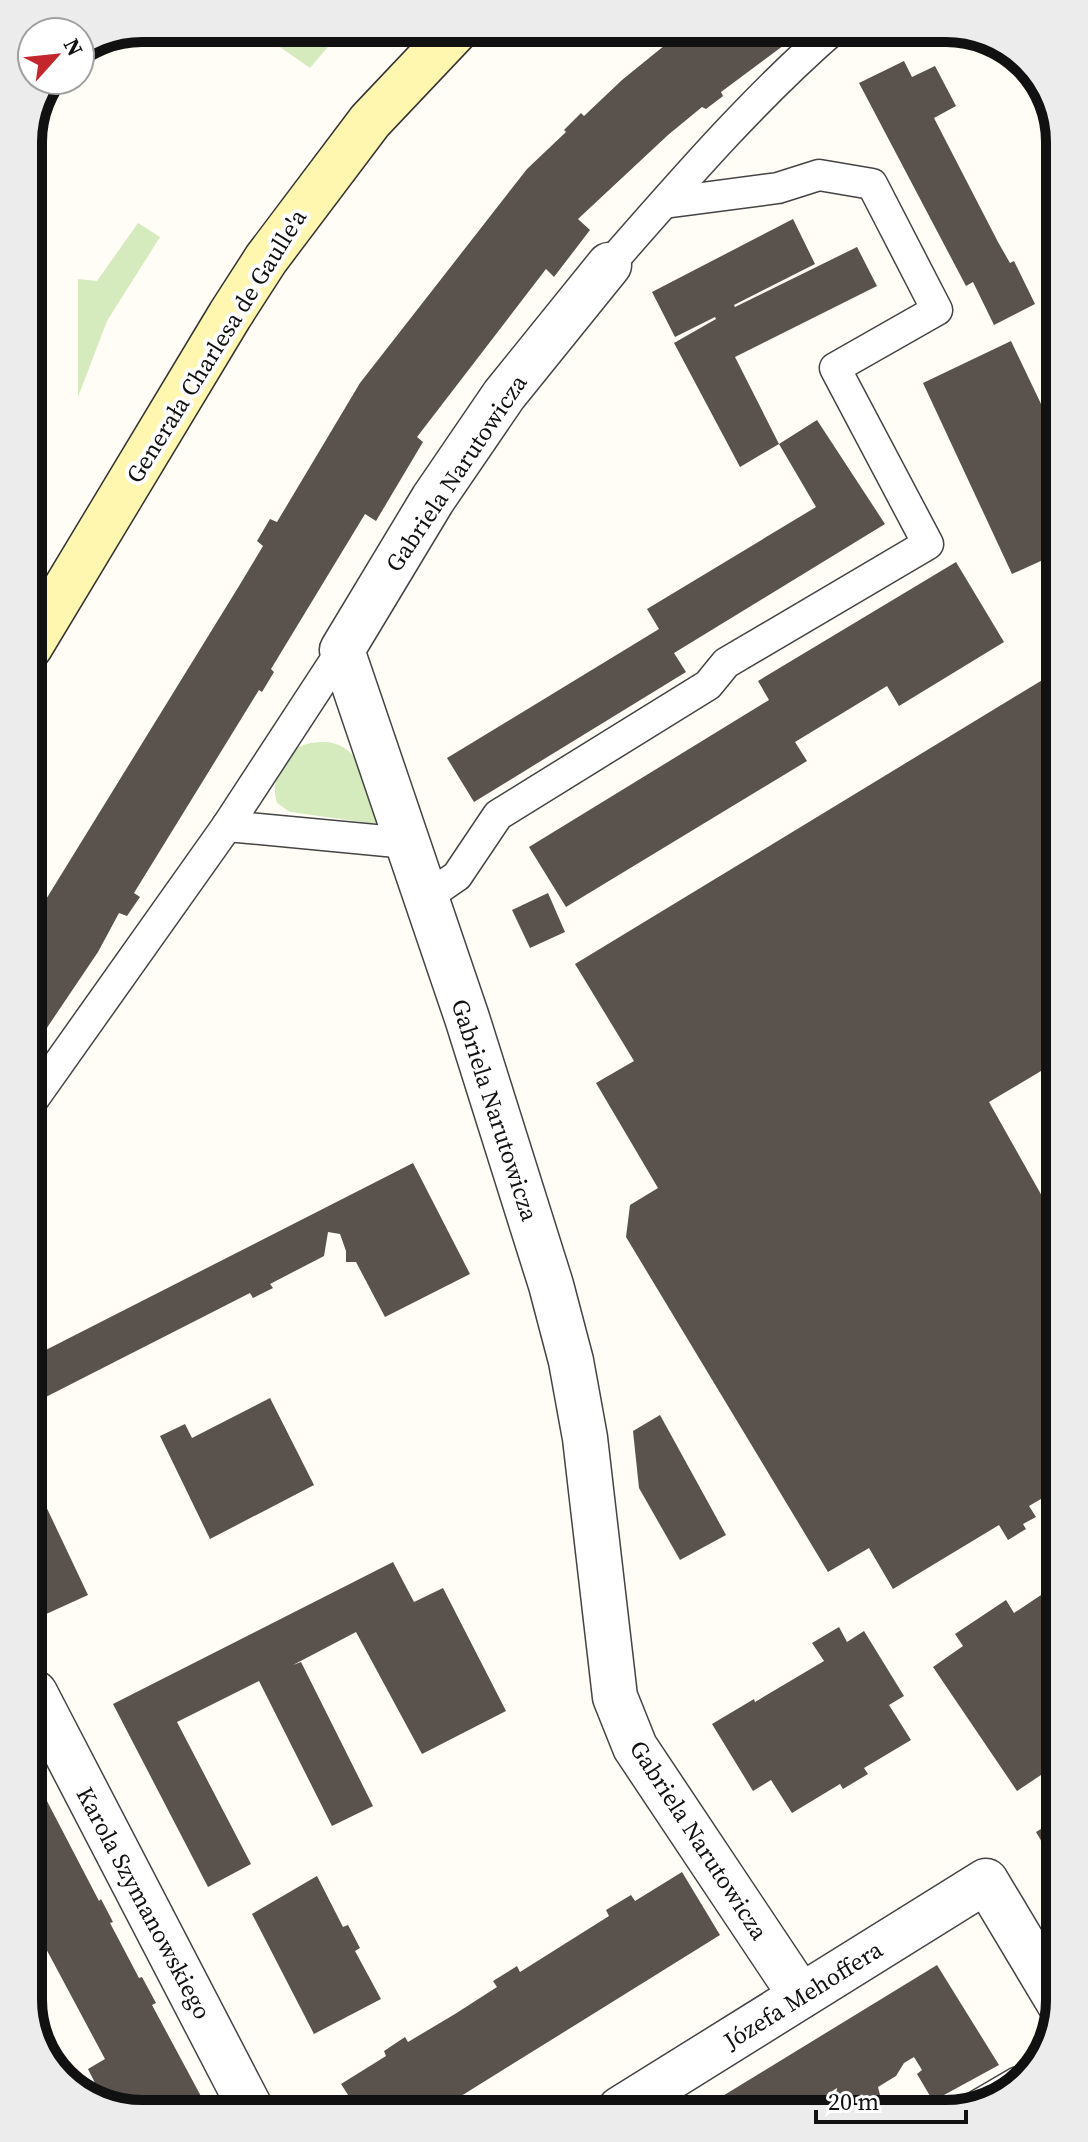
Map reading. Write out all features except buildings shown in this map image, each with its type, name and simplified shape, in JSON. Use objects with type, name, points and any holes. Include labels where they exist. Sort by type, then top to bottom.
[{"type":"main road","name":"Generała Charlesa de Gaulle'a","points":[[42,627],[266,259],[370,121],[445,42]]},
{"type":"street","name":"Gabriela Narutowicza","points":[[609,265],[504,395],[433,499],[342,650],[467,1018],[542,1256],[571,1361],[585,1438],[615,1697],[622,1720],[635,1747],[801,1996]]},
{"type":"street","name":"Karola Szymanowskiego","points":[[42,1716],[246,2100]]},
{"type":"street","name":"Józefa Mehoffera","points":[[634,2100],[986,1881],[1046,1981]]},
{"type":"lane","points":[[609,265],[664,203],[819,42]]},
{"type":"lane","points":[[425,898],[457,876],[498,815],[708,685],[726,663],[928,544],[835,368],[937,310],[872,184],[819,175],[778,188],[664,203]]},
{"type":"lane","points":[[42,1087],[227,826],[342,650]]},
{"type":"lane","points":[[227,826],[407,843]]},
{"type":"green space","points":[[273,42],[332,42],[310,68]]},
{"type":"green space","points":[[138,223],[160,237],[107,321],[78,397],[78,279],[97,281]]},
{"type":"green space","points":[[328,742],[341,746],[358,762],[368,786],[377,824],[290,812],[277,803],[276,778],[288,756],[304,745]]}]
